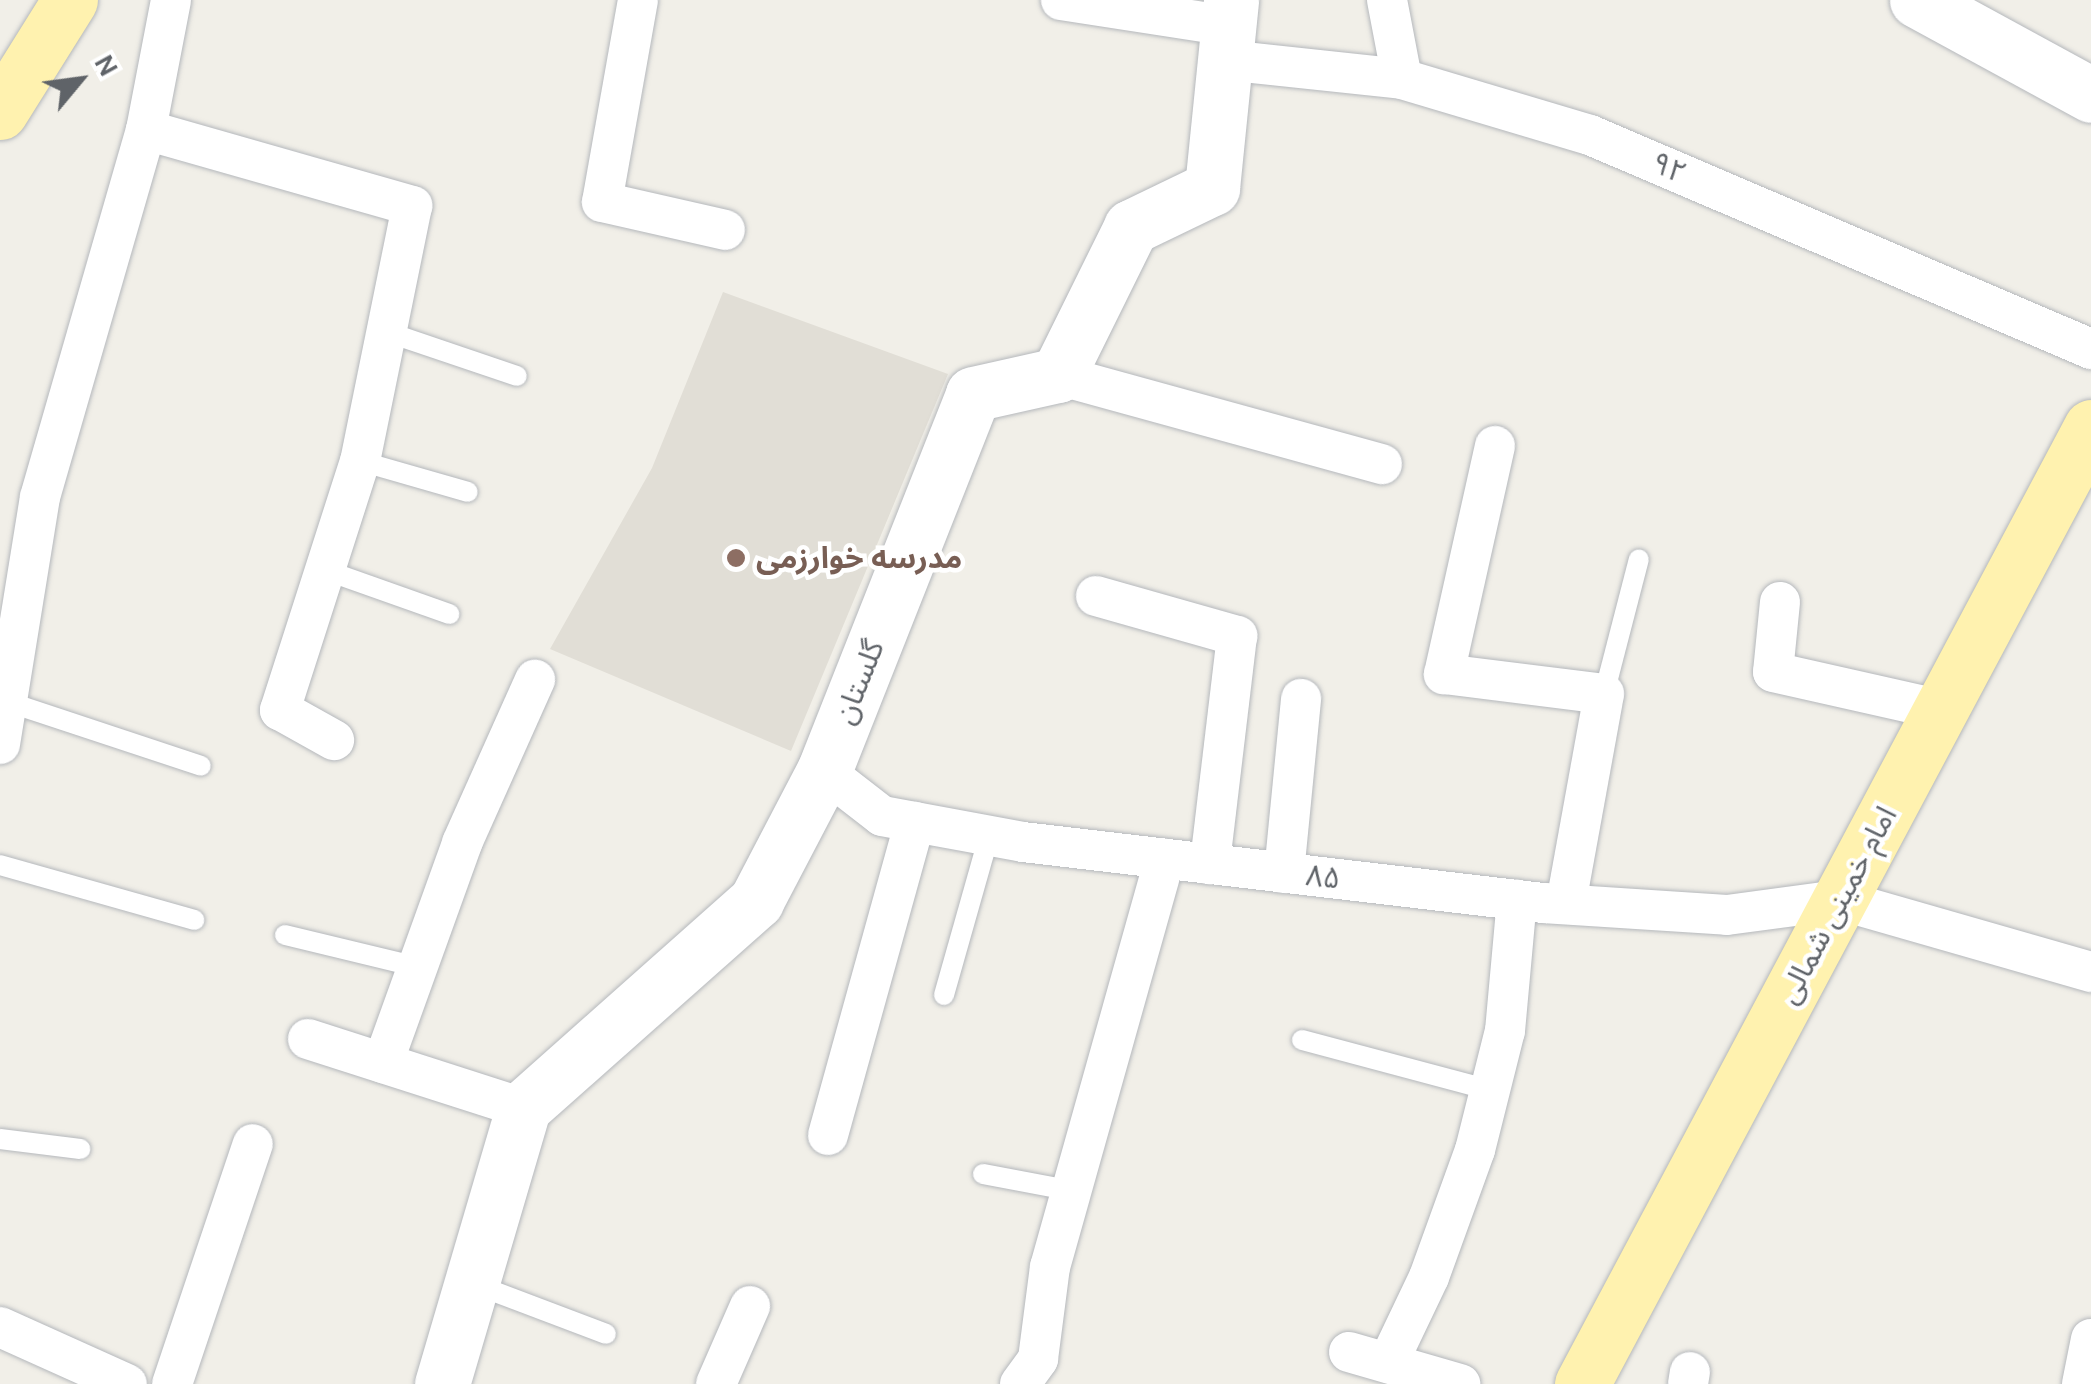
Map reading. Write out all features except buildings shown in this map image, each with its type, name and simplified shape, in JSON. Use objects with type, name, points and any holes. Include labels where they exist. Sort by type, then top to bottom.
[{"type":"main road","points":[[0,112],[70,0]]},
{"type":"main road","name":"امام خمینی شمالی","points":[[1582,1384],[2091,427]]},
{"type":"street","points":[[0,744],[8,702],[13,557],[40,497],[146,130],[170,0]]},
{"type":"street","points":[[638,0],[602,202],[725,230]]},
{"type":"street","name":"۹۲","points":[[1061,0],[1229,28],[1590,134],[2091,350]]},
{"type":"street","points":[[1387,0],[1402,79]]},
{"type":"street","points":[[1917,0],[2081,80]]},
{"type":"street","points":[[1229,28],[1212,188],[1131,227],[1058,375],[1382,464]]},
{"type":"street","points":[[146,130],[412,206],[360,461],[280,710],[334,740]]},
{"type":"street","name":"گلستان","points":[[524,1108],[756,900],[824,770],[973,394],[1058,375]]},
{"type":"street","points":[[1495,446],[1444,674],[1604,694],[1566,904]]},
{"type":"street","points":[[1096,596],[1237,636],[1210,864]]},
{"type":"street","points":[[1780,602],[1772,672],[1940,710]]},
{"type":"street","points":[[383,1063],[462,843],[535,680]]},
{"type":"street","points":[[1284,873],[1301,699]]},
{"type":"street","name":"۸۵","points":[[824,770],[882,816],[989,836],[1165,859],[1517,900],[1728,915],[1840,900]]},
{"type":"street","points":[[828,1135],[916,822]]},
{"type":"street","points":[[1020,1384],[1038,1360],[1050,1267],[1165,859]]},
{"type":"street","points":[[1388,1364],[1452,1216],[1490,1090],[1505,1031],[1517,900]]},
{"type":"street","points":[[1840,900],[2091,972]]},
{"type":"street","points":[[308,1039],[524,1108],[442,1384]]},
{"type":"street","points":[[172,1384],[253,1144]]},
{"type":"street","points":[[716,1384],[750,1306]]},
{"type":"street","points":[[0,1327],[127,1384]]},
{"type":"street","points":[[2082,1384],[2091,1338]]},
{"type":"street","points":[[1349,1352],[1460,1384]]},
{"type":"lane","points":[[386,332],[517,376]]},
{"type":"lane","points":[[360,461],[468,492]]},
{"type":"lane","points":[[1604,694],[1640,559]]},
{"type":"lane","points":[[325,570],[450,614]]},
{"type":"lane","points":[[8,702],[202,766]]},
{"type":"lane","points":[[944,996],[989,836]]},
{"type":"lane","points":[[0,865],[194,920]]},
{"type":"lane","points":[[285,935],[417,967]]},
{"type":"lane","points":[[1302,1040],[1490,1090]]},
{"type":"lane","points":[[0,1138],[80,1149]]},
{"type":"lane","points":[[983,1174],[1073,1191]]},
{"type":"lane","points":[[474,1284],[606,1334]]},
{"type":"shaded area","name":"مدرسه خوارزمی","points":[[723,292],[948,374],[791,751],[550,649],[652,468]]},
{"type":"place","name":"مدرسه خوارزمی","points":[[736,558]]}]
